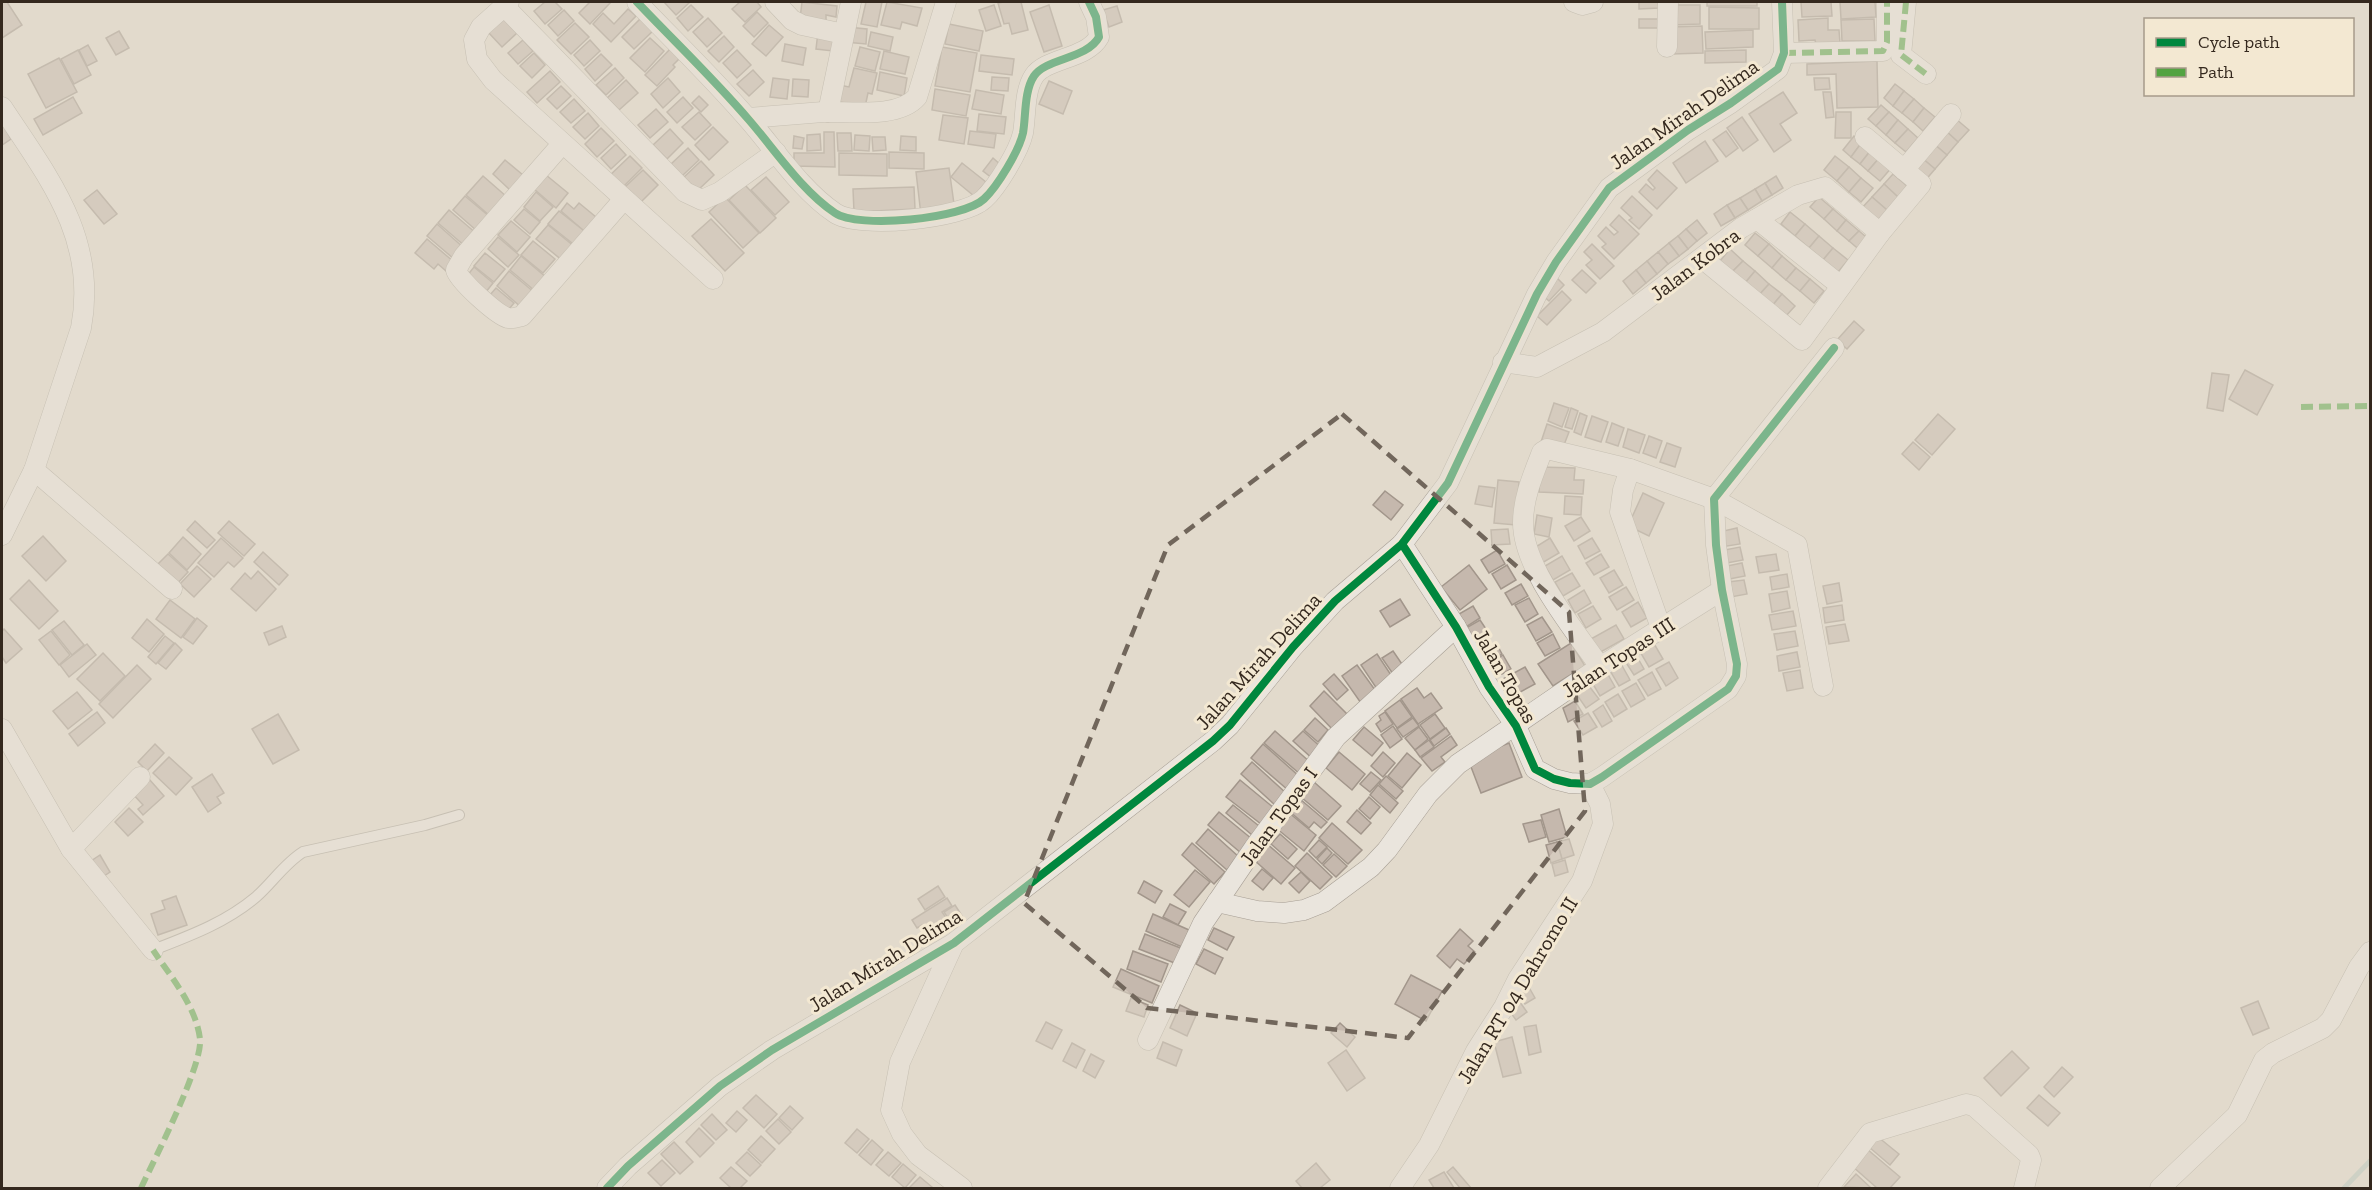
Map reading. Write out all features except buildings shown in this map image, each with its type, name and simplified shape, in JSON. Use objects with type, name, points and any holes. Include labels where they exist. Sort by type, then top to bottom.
[{"type":"street","points":[[637,2],[748,118],[801,182],[828,208],[844,218],[862,221],[925,219],[969,208],[984,199],[1019,147],[1030,85],[1036,74],[1096,43],[1099,37],[1096,17],[1089,2]]},
{"type":"street","points":[[775,2],[792,20],[802,25],[844,34]]},
{"type":"street","points":[[828,112],[851,2]]},
{"type":"street","points":[[748,118],[828,112],[880,112],[903,107],[914,100],[926,71],[946,2]]},
{"type":"street","points":[[1667,47],[1668,2]]},
{"type":"street","points":[[1782,2],[1782,59],[1883,51],[1887,42],[1887,2]]},
{"type":"street","points":[[1906,2],[1901,55],[1926,74]]},
{"type":"street","points":[[713,279],[493,80],[477,59],[474,46],[476,33],[506,4],[685,192],[693,197],[702,200],[720,192],[776,152]]},
{"type":"street","name":"Jalan Mirah Delima","points":[[607,1188],[628,1166],[720,1086],[772,1050],[954,943],[1213,741],[1230,725],[1293,647],[1335,601],[1402,544],[1448,483],[1503,362],[1541,286],[1609,188],[1688,130],[1774,72],[1782,59]]},
{"type":"street","points":[[2,107],[57,191],[70,216],[85,284],[85,308],[81,328],[34,470],[2,535]]},
{"type":"street","points":[[1904,170],[1951,114]]},
{"type":"street","points":[[1702,259],[1802,340],[1880,233],[1921,184],[1865,137]]},
{"type":"street","points":[[562,144],[464,256],[456,270],[461,280],[501,315],[511,318],[522,316],[624,199]]},
{"type":"street","name":"Jalan Kobra","points":[[1503,362],[1538,367],[1603,332],[1741,228],[1798,195],[1825,187],[1880,233]]},
{"type":"street","points":[[1757,219],[1841,286]]},
{"type":"street","points":[[1596,781],[1728,689],[1733,683],[1737,664],[1722,590],[1716,545],[1714,499],[1834,348]]},
{"type":"street","points":[[1600,667],[1538,574],[1529,552],[1523,525],[1527,492],[1542,452],[1547,449],[1630,469],[1714,499],[1797,545],[1823,686]]},
{"type":"street","points":[[1630,469],[1623,490],[1620,512],[1661,628]]},
{"type":"street","points":[[34,470],[172,589]]},
{"type":"street","name":"Jalan Topas","points":[[1402,544],[1456,627],[1489,687],[1516,726],[1535,769],[1554,779],[1570,783],[1596,781]]},
{"type":"street","name":"Jalan Topas III","points":[[1217,902],[1257,911],[1284,913],[1304,910],[1324,902],[1379,859],[1443,777],[1458,764],[1600,667],[1722,590]]},
{"type":"street","name":"Jalan Topas I","points":[[1148,1040],[1203,923],[1254,848],[1336,737],[1456,627]]},
{"type":"street","points":[[2,729],[71,849],[153,950]]},
{"type":"street","points":[[71,849],[140,777]]},
{"type":"street","name":"Jalan RT 04 Dahromo II","points":[[1400,1188],[1429,1145],[1476,1051],[1504,1007],[1518,979],[1582,881],[1603,824],[1596,781]]},
{"type":"street","points":[[954,943],[900,1062],[891,1110],[902,1134],[918,1155],[962,1188]]},
{"type":"street","points":[[2160,1188],[2237,1116],[2264,1060],[2273,1053],[2323,1028],[2331,1020],[2358,967],[2370,952]]},
{"type":"street","points":[[1829,1188],[1870,1133],[1966,1104],[1974,1106],[2029,1155],[2031,1160],[2024,1188]]},
{"type":"lane","points":[[153,950],[219,923],[257,896],[295,857],[303,852],[425,825],[459,815]]},
{"type":"highlighted area","points":[[1342,414],[1569,612],[1585,811],[1408,1038],[1147,1008],[1024,903],[1168,545]]},
{"type":"waterway","points":[[2344,1188],[2370,1161]]},
{"type":"marked path","points":[[1784,53],[1883,51],[1887,42],[1887,2]]},
{"type":"marked path","points":[[1906,2],[1901,55],[1926,74]]},
{"type":"marked path","points":[[2301,407],[2370,406]]},
{"type":"marked path","points":[[141,1188],[186,1090],[199,1052],[200,1039],[198,1027],[188,1003],[153,950]]},
{"type":"cycle path","points":[[637,2],[722,90],[800,182],[823,204],[847,218],[887,221],[910,220],[955,212],[973,206],[984,199],[1007,168],[1021,141],[1027,96],[1034,76],[1048,65],[1085,50],[1099,37],[1096,17],[1089,2]]},
{"type":"cycle path","points":[[607,1188],[628,1166],[720,1086],[772,1050],[954,943],[1213,741],[1230,725],[1293,647],[1335,601],[1402,544],[1448,483],[1537,294],[1556,262],[1609,188],[1688,130],[1778,69],[1784,53],[1782,2]]},
{"type":"cycle path","points":[[1402,544],[1456,627],[1489,687],[1516,726],[1535,769],[1554,779],[1590,784],[1728,689],[1736,676],[1737,664],[1722,590],[1716,545],[1714,499],[1834,348]]}]
